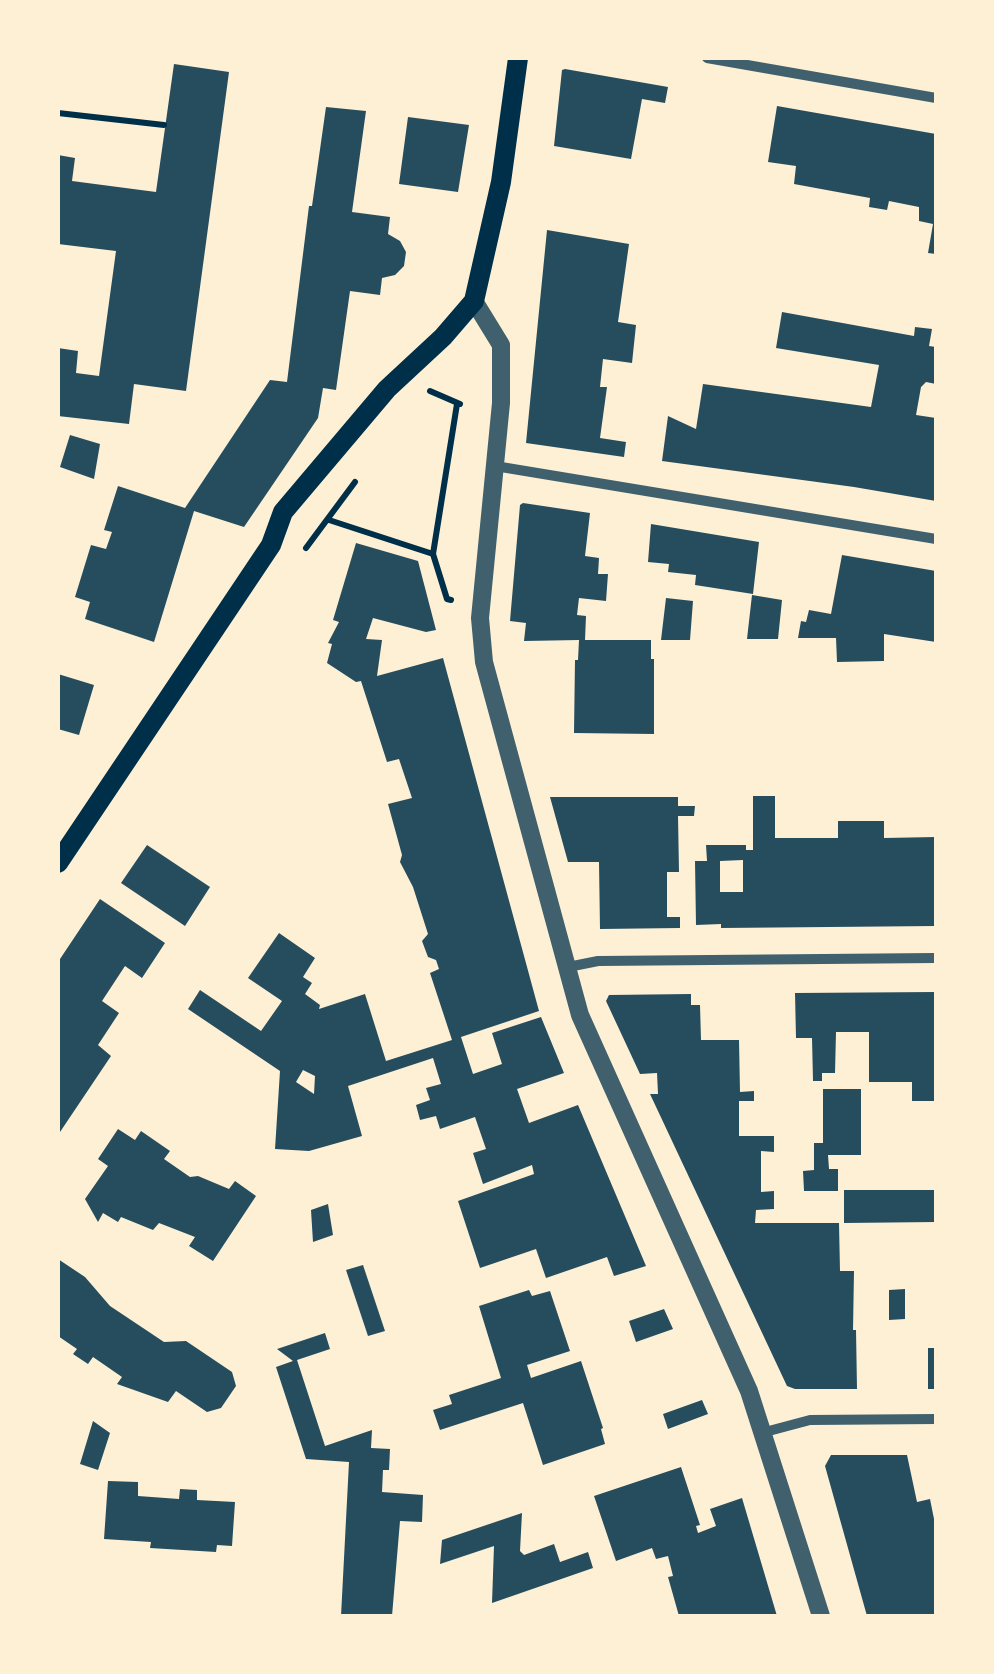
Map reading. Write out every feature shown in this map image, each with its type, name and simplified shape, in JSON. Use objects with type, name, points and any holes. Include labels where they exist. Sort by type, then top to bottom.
[{"type":"main road","points":[[58,864],[271,545],[284,512],[386,389],[443,338],[474,301],[501,182],[518,58]]},
{"type":"street","points":[[707,58],[936,98]]},
{"type":"street","points":[[474,301],[501,345],[501,404],[480,618],[484,662],[580,1014],[765,1432],[822,1616]]},
{"type":"street","points":[[496,466],[936,540]]},
{"type":"street","points":[[568,968],[598,961],[936,958]]},
{"type":"street","points":[[765,1432],[810,1420],[936,1419]]},
{"type":"path","points":[[58,113],[164,125]]},
{"type":"path","points":[[404,372],[421,387],[457,404],[501,404]]},
{"type":"path","points":[[329,520],[433,554],[457,404]]},
{"type":"building","points":[[174,64],[229,72],[186,391],[134,384],[129,424],[58,416],[58,348],[78,351],[76,373],[99,376],[116,251],[58,244],[58,155],[75,158],[72,181],[156,192]]},
{"type":"building","points":[[565,69],[668,87],[665,103],[642,99],[631,159],[554,146]]},
{"type":"building","points":[[777,106],[936,134],[936,254],[928,253],[933,224],[919,221],[919,207],[889,201],[887,210],[869,207],[870,198],[794,184],[796,166],[768,162]]},
{"type":"building","points":[[326,107],[366,111],[352,212],[390,217],[388,234],[400,241],[406,252],[404,266],[395,275],[382,278],[380,295],[350,291],[336,390],[323,388],[318,418],[244,527],[194,511],[154,642],[85,619],[90,602],[75,597],[91,545],[106,549],[112,532],[104,530],[118,486],[185,508],[270,380],[287,382]]},
{"type":"building","points":[[408,117],[469,125],[458,192],[399,184]]},
{"type":"building","points":[[547,230],[629,244],[618,322],[636,325],[632,363],[603,359],[600,387],[607,387],[600,438],[626,442],[624,457],[526,443]]},
{"type":"building","points":[[782,312],[914,336],[915,327],[932,329],[929,346],[936,347],[936,384],[926,382],[921,387],[916,415],[936,418],[936,501],[662,461],[668,416],[696,429],[703,384],[871,407],[879,365],[776,348]]},
{"type":"building","points":[[70,435],[100,444],[94,479],[60,467]]},
{"type":"building","points":[[523,503],[590,513],[585,556],[599,558],[598,574],[608,574],[606,601],[579,598],[577,615],[586,616],[585,640],[651,640],[654,734],[574,733],[579,640],[524,641],[526,623],[510,621]]},
{"type":"building","points":[[651,524],[759,542],[753,594],[695,585],[696,575],[668,572],[669,564],[648,562]]},
{"type":"building","points":[[356,543],[418,561],[436,630],[426,632],[373,618],[366,639],[382,640],[377,676],[443,658],[539,1011],[461,1037],[473,1074],[502,1064],[492,1033],[541,1017],[564,1073],[517,1089],[529,1123],[578,1105],[646,1266],[614,1276],[607,1257],[546,1278],[536,1249],[480,1268],[458,1201],[534,1174],[532,1165],[483,1184],[473,1153],[486,1149],[475,1117],[440,1129],[436,1116],[420,1120],[416,1105],[430,1100],[426,1088],[441,1084],[433,1058],[348,1086],[362,1136],[309,1151],[275,1149],[280,1071],[188,1009],[200,990],[261,1031],[282,1001],[248,978],[279,933],[315,958],[303,977],[312,983],[305,994],[320,1005],[319,1009],[365,994],[386,1061],[452,1040],[430,973],[439,969],[436,960],[428,957],[422,941],[428,934],[413,887],[400,862],[402,855],[388,804],[412,798],[399,759],[387,762],[361,681],[356,682],[327,663],[332,644],[328,643],[339,622],[333,620]],"holes":[[[303,1070],[315,1076],[314,1094],[296,1082]]]},
{"type":"building","points":[[842,555],[936,571],[936,642],[884,634],[884,661],[837,662],[836,638],[798,638],[801,621],[806,622],[809,610],[831,614]]},
{"type":"building","points":[[752,595],[782,600],[778,639],[747,639]]},
{"type":"building","points":[[666,598],[693,601],[690,640],[661,640]]},
{"type":"building","points":[[58,674],[94,685],[79,735],[58,729]]},
{"type":"building","points":[[753,796],[775,796],[775,838],[838,838],[838,821],[884,821],[884,838],[936,837],[936,926],[696,925],[695,861],[707,861],[706,845],[746,845],[746,850],[753,850]],"holes":[[[743,860],[743,892],[720,892],[720,861]]]},
{"type":"building","points":[[550,797],[678,797],[678,806],[695,806],[694,816],[678,816],[679,872],[667,872],[667,917],[680,917],[680,928],[600,929],[599,862],[568,862]]},
{"type":"building","points":[[147,845],[210,887],[185,926],[121,883]]},
{"type":"building","points":[[100,899],[165,943],[142,978],[125,966],[102,1001],[119,1013],[98,1045],[111,1056],[58,1135],[58,962]]},
{"type":"building","points":[[936,992],[936,1101],[912,1101],[912,1082],[869,1082],[869,1032],[836,1032],[835,1073],[822,1073],[822,1081],[813,1081],[812,1038],[796,1038],[795,993]]},
{"type":"building","points":[[691,994],[691,1005],[700,1005],[701,1040],[739,1040],[740,1092],[754,1091],[754,1101],[739,1101],[739,1136],[774,1136],[774,1152],[761,1151],[761,1192],[774,1191],[774,1209],[756,1210],[755,1223],[839,1223],[840,1271],[854,1271],[857,1389],[787,1386],[650,1094],[658,1094],[657,1073],[640,1074],[606,1001],[609,995]]},
{"type":"building","points":[[823,1089],[861,1089],[861,1155],[828,1155],[829,1169],[838,1169],[838,1191],[804,1191],[803,1171],[814,1170],[814,1143],[823,1143]]},
{"type":"building","points":[[118,1129],[135,1140],[141,1131],[170,1151],[164,1159],[190,1177],[198,1176],[229,1189],[235,1181],[256,1196],[213,1261],[189,1246],[195,1237],[159,1223],[153,1230],[121,1217],[118,1222],[103,1213],[98,1222],[85,1199],[108,1166],[98,1159]]},
{"type":"building","points":[[844,1190],[936,1190],[936,1222],[844,1223]]},
{"type":"building","points":[[328,1204],[333,1235],[313,1242],[311,1210]]},
{"type":"building","points":[[58,1259],[85,1277],[110,1306],[164,1342],[186,1341],[232,1372],[236,1386],[221,1408],[207,1412],[176,1391],[168,1402],[117,1384],[122,1377],[93,1357],[88,1364],[73,1354],[77,1349],[58,1336]]},
{"type":"building","points":[[363,1265],[385,1331],[368,1336],[346,1270]]},
{"type":"building","points":[[905,1289],[905,1319],[889,1320],[889,1290]]},
{"type":"building","points":[[529,1290],[532,1296],[550,1291],[570,1351],[527,1365],[531,1378],[581,1361],[605,1444],[543,1465],[523,1403],[440,1430],[433,1410],[452,1404],[449,1395],[501,1378],[479,1306]]},
{"type":"building","points":[[664,1309],[673,1329],[636,1342],[629,1321]]},
{"type":"building","points":[[325,1333],[330,1349],[297,1360],[325,1446],[372,1430],[371,1448],[390,1449],[389,1470],[383,1470],[382,1492],[423,1495],[422,1522],[400,1521],[392,1616],[341,1616],[349,1462],[306,1459],[276,1367],[293,1361],[277,1349]]},
{"type":"building","points":[[928,1348],[936,1348],[936,1389],[928,1389]]},
{"type":"building","points":[[702,1400],[708,1414],[668,1429],[663,1414]]},
{"type":"building","points":[[93,1421],[110,1433],[98,1470],[80,1464]]},
{"type":"building","points":[[831,1455],[907,1455],[917,1502],[930,1499],[936,1529],[936,1616],[867,1616],[825,1466]]},
{"type":"building","points":[[681,1467],[700,1525],[696,1526],[698,1533],[716,1526],[710,1509],[742,1498],[777,1616],[679,1616],[668,1577],[673,1576],[668,1556],[656,1559],[652,1548],[616,1561],[594,1496]]},
{"type":"building","points":[[108,1481],[138,1482],[138,1496],[179,1499],[180,1489],[197,1490],[197,1500],[235,1502],[232,1546],[217,1545],[216,1552],[150,1548],[151,1542],[104,1539]]},
{"type":"building","points":[[522,1513],[520,1551],[524,1555],[554,1544],[560,1562],[588,1552],[593,1568],[492,1603],[494,1546],[440,1564],[442,1540]]}]
